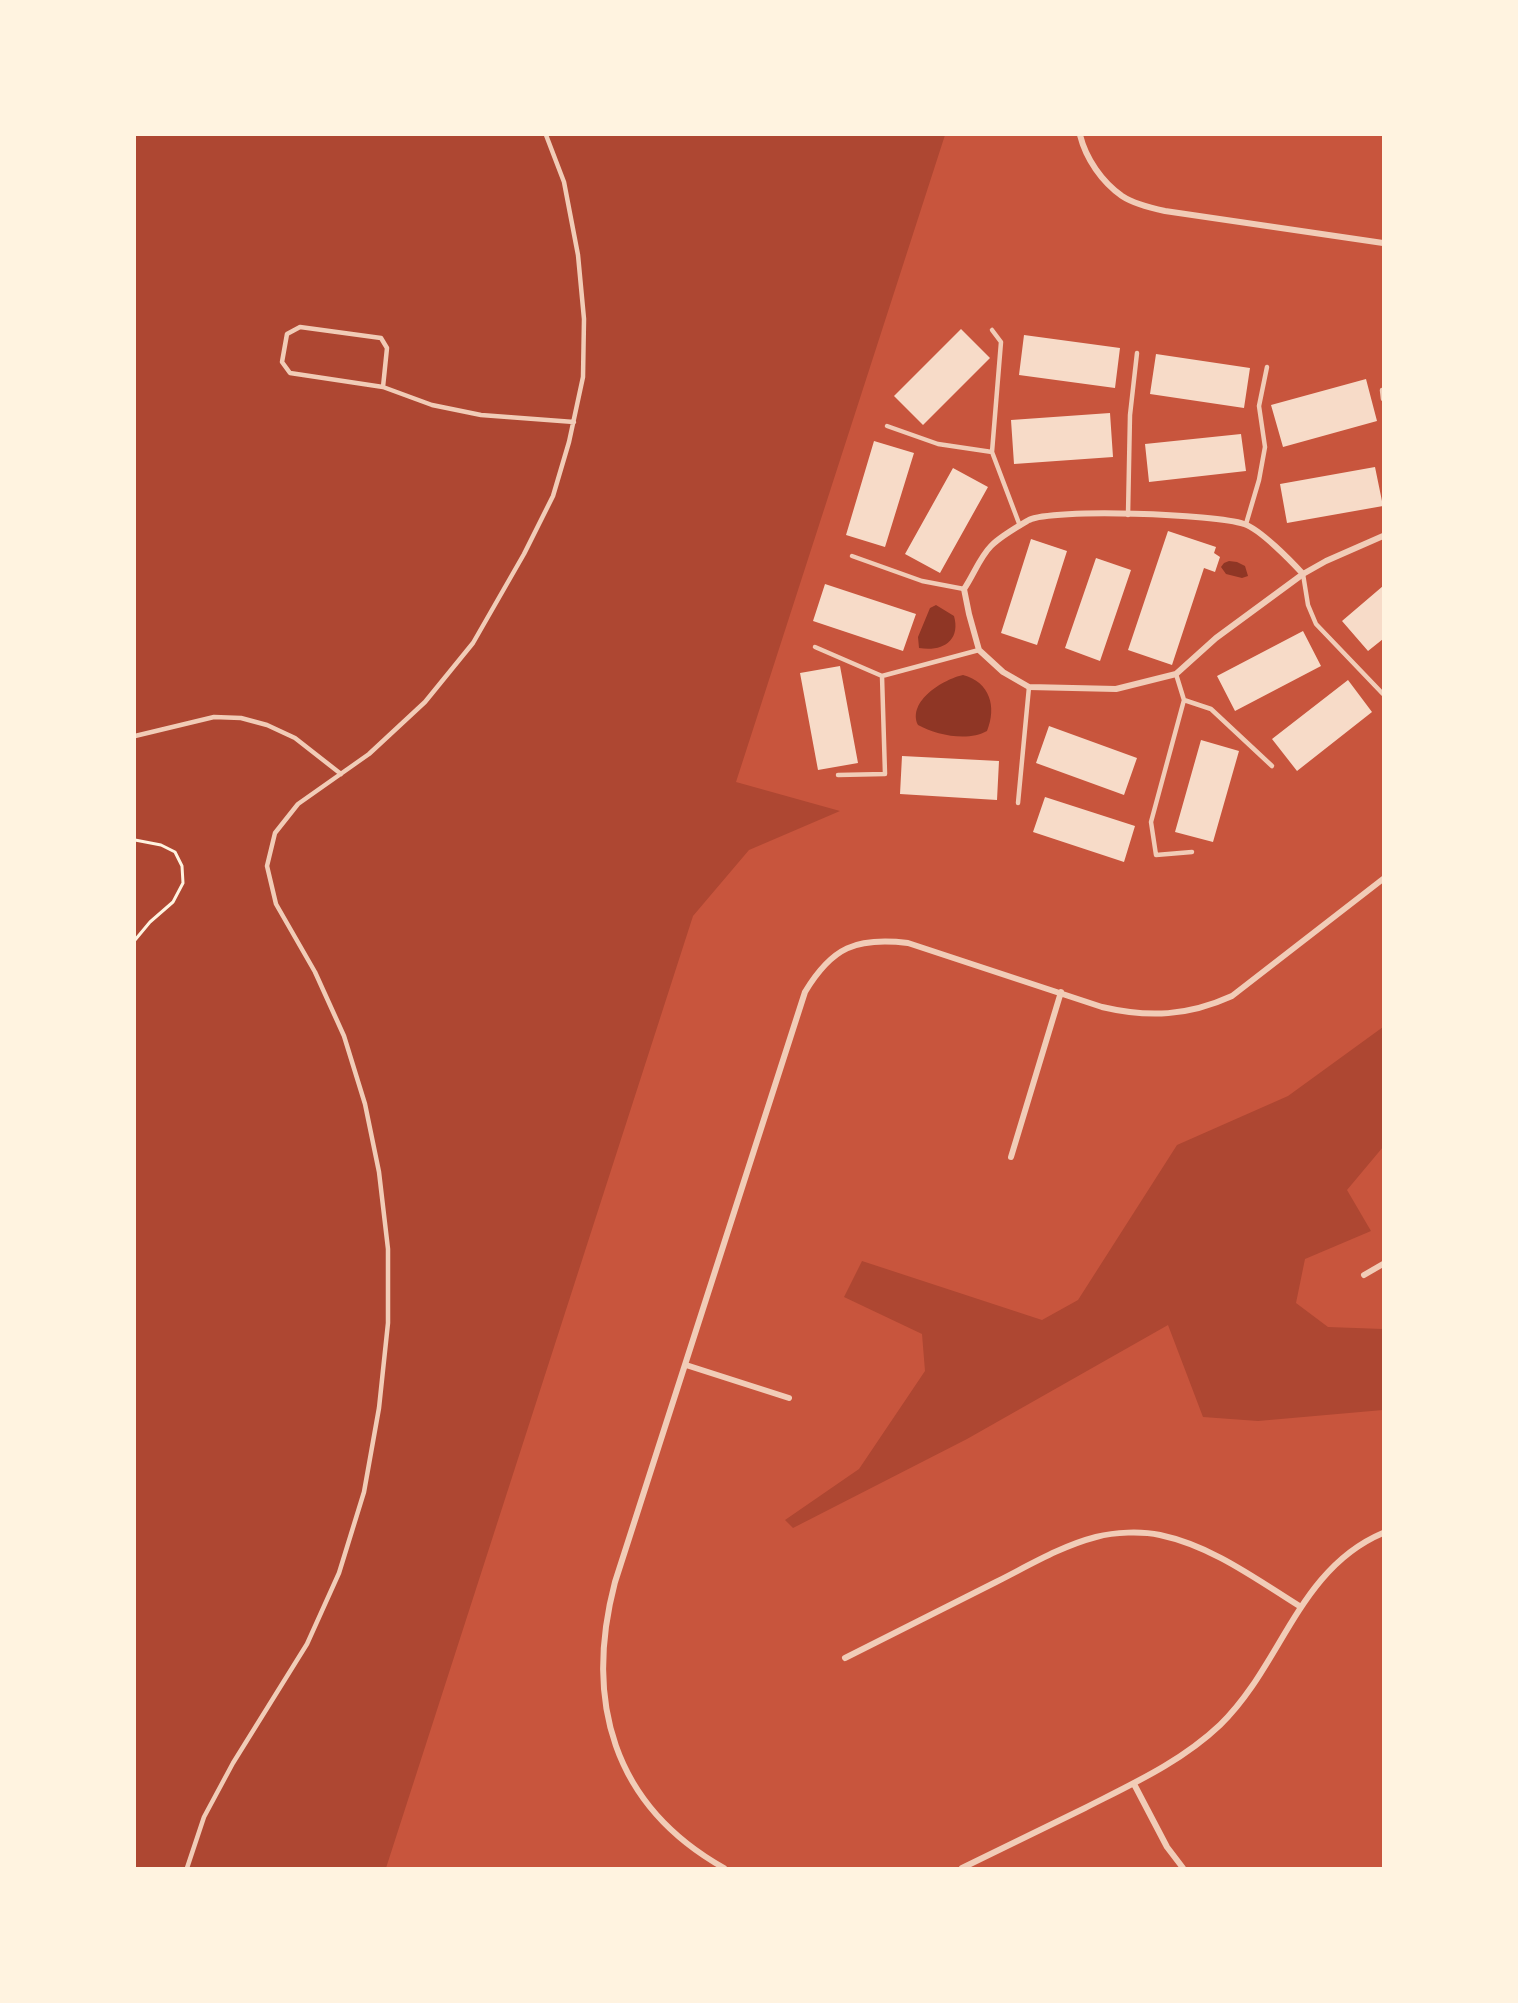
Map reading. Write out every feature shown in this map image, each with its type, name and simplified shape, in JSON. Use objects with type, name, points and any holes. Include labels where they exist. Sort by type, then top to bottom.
[{"type":"street","points":[[1080,135],[1092,165],[1106,182],[1123,197],[1144,206],[1383,243]]},
{"type":"street","points":[[1303,574],[1279,549],[1246,524],[1215,517],[1190,515],[1070,514],[1032,518],[991,546],[964,589],[979,650],[1003,672],[1029,687],[1116,689],[1176,674],[1216,638],[1303,574],[1326,561],[1383,536]]},
{"type":"street","points":[[724,1868],[672,1830],[650,1808],[627,1773],[606,1713],[603,1688],[603,1647],[607,1614],[615,1582],[805,992],[818,971],[836,954],[871,940],[908,943],[1102,1007],[1149,1014],[1184,1012],[1208,1007],[1232,996],[1383,879]]},
{"type":"street","points":[[1011,1157],[1061,992]]},
{"type":"street","points":[[1364,1275],[1383,1264]]},
{"type":"street","points":[[686,1365],[789,1398]]},
{"type":"street","points":[[845,1658],[1063,1549],[1097,1537],[1132,1533],[1158,1534],[1209,1550],[1301,1607]]},
{"type":"street","points":[[962,1868],[1134,1784],[1194,1747],[1222,1723],[1243,1697],[1313,1588],[1340,1558],[1383,1533]]},
{"type":"street","points":[[1134,1784],[1167,1847],[1183,1868]]},
{"type":"lane","points":[[187,1868],[204,1817],[233,1762],[307,1644],[339,1573],[364,1492],[379,1408],[388,1323],[388,1259],[379,1172],[364,1104],[344,1036],[315,972],[276,904],[267,866],[275,833],[298,804],[369,754],[425,702],[473,643],[524,554],[553,496],[569,442],[583,377],[584,319],[578,255],[564,182],[546,135]]},
{"type":"lane","points":[[383,387],[387,348],[381,338],[300,327],[287,334],[282,362],[290,373],[383,387],[432,405],[480,415],[574,422]]},
{"type":"lane","points":[[992,330],[1001,342],[992,452],[1020,526]]},
{"type":"lane","points":[[1128,514],[1130,415],[1137,353]]},
{"type":"lane","points":[[1246,524],[1259,480],[1265,447],[1259,406],[1266,367]]},
{"type":"lane","points":[[1382,390],[1383,399]]},
{"type":"lane","points":[[887,426],[938,444],[992,452]]},
{"type":"lane","points":[[852,556],[922,581],[964,589]]},
{"type":"lane","points":[[1303,574],[1308,605],[1316,624],[1383,694]]},
{"type":"lane","points":[[815,647],[882,676],[979,650]]},
{"type":"lane","points":[[1176,674],[1184,700],[1151,822],[1156,855],[1192,852]]},
{"type":"lane","points":[[838,775],[885,774],[882,676]]},
{"type":"lane","points":[[1018,803],[1029,687]]},
{"type":"lane","points":[[1184,700],[1210,709],[1272,766]]},
{"type":"lane","points":[[135,736],[214,717],[241,718],[267,725],[296,738],[341,774]]},
{"type":"path","points":[[135,840],[161,845],[175,852],[182,866],[183,883],[173,903],[150,922],[135,940]]},
{"type":"shaded area","points":[[135,135],[945,135],[736,782],[840,811],[749,850],[693,916],[386,1868],[135,1868]]},
{"type":"shaded area","points":[[1229,561],[1245,566],[1248,576],[1242,578],[1226,574],[1221,567]]},
{"type":"shaded area","points":[[936,605],[954,616],[955,632],[948,643],[942,646],[919,648],[918,637],[930,608]]},
{"type":"shaded area","points":[[963,675],[980,683],[989,697],[991,713],[987,731],[962,737],[934,732],[918,725],[916,716],[918,708],[929,692],[946,681]]},
{"type":"shaded area","points":[[1383,1027],[1383,1147],[1347,1190],[1371,1231],[1305,1259],[1296,1303],[1328,1327],[1383,1329],[1383,1410],[1258,1421],[1203,1417],[1168,1325],[967,1439],[793,1528],[785,1520],[859,1469],[925,1371],[922,1334],[844,1297],[862,1261],[1042,1320],[1078,1300],[1177,1145],[1288,1096]]},
{"type":"building","points":[[961,329],[990,358],[923,425],[894,396]]},
{"type":"building","points":[[1024,335],[1120,348],[1115,388],[1019,375]]},
{"type":"building","points":[[1156,354],[1250,368],[1244,408],[1150,394]]},
{"type":"building","points":[[1366,379],[1377,421],[1283,447],[1271,405]]},
{"type":"building","points":[[1110,413],[1113,457],[1014,464],[1011,420]]},
{"type":"building","points":[[1241,434],[1246,471],[1149,482],[1145,444]]},
{"type":"building","points":[[874,441],[914,453],[885,547],[846,535]]},
{"type":"building","points":[[1375,467],[1383,506],[1287,523],[1280,484]]},
{"type":"building","points":[[953,468],[988,487],[940,573],[905,554]]},
{"type":"building","points":[[1168,531],[1216,547],[1214,553],[1220,557],[1215,572],[1204,568],[1172,665],[1128,650]]},
{"type":"building","points":[[1031,539],[1067,551],[1037,645],[1001,633]]},
{"type":"building","points":[[1096,558],[1131,570],[1100,661],[1065,648]]},
{"type":"building","points":[[825,584],[916,614],[903,651],[813,621]]},
{"type":"building","points":[[1383,586],[1383,639],[1368,651],[1342,621]]},
{"type":"building","points":[[1303,631],[1321,666],[1235,711],[1217,676]]},
{"type":"building","points":[[840,666],[858,763],[818,770],[800,673]]},
{"type":"building","points":[[1348,680],[1372,712],[1297,771],[1272,739]]},
{"type":"building","points":[[1049,726],[1137,758],[1124,795],[1036,763]]},
{"type":"building","points":[[1201,740],[1239,751],[1213,842],[1175,832]]},
{"type":"building","points":[[902,756],[999,761],[997,800],[900,794]]},
{"type":"building","points":[[1045,797],[1135,826],[1124,862],[1033,832]]}]
